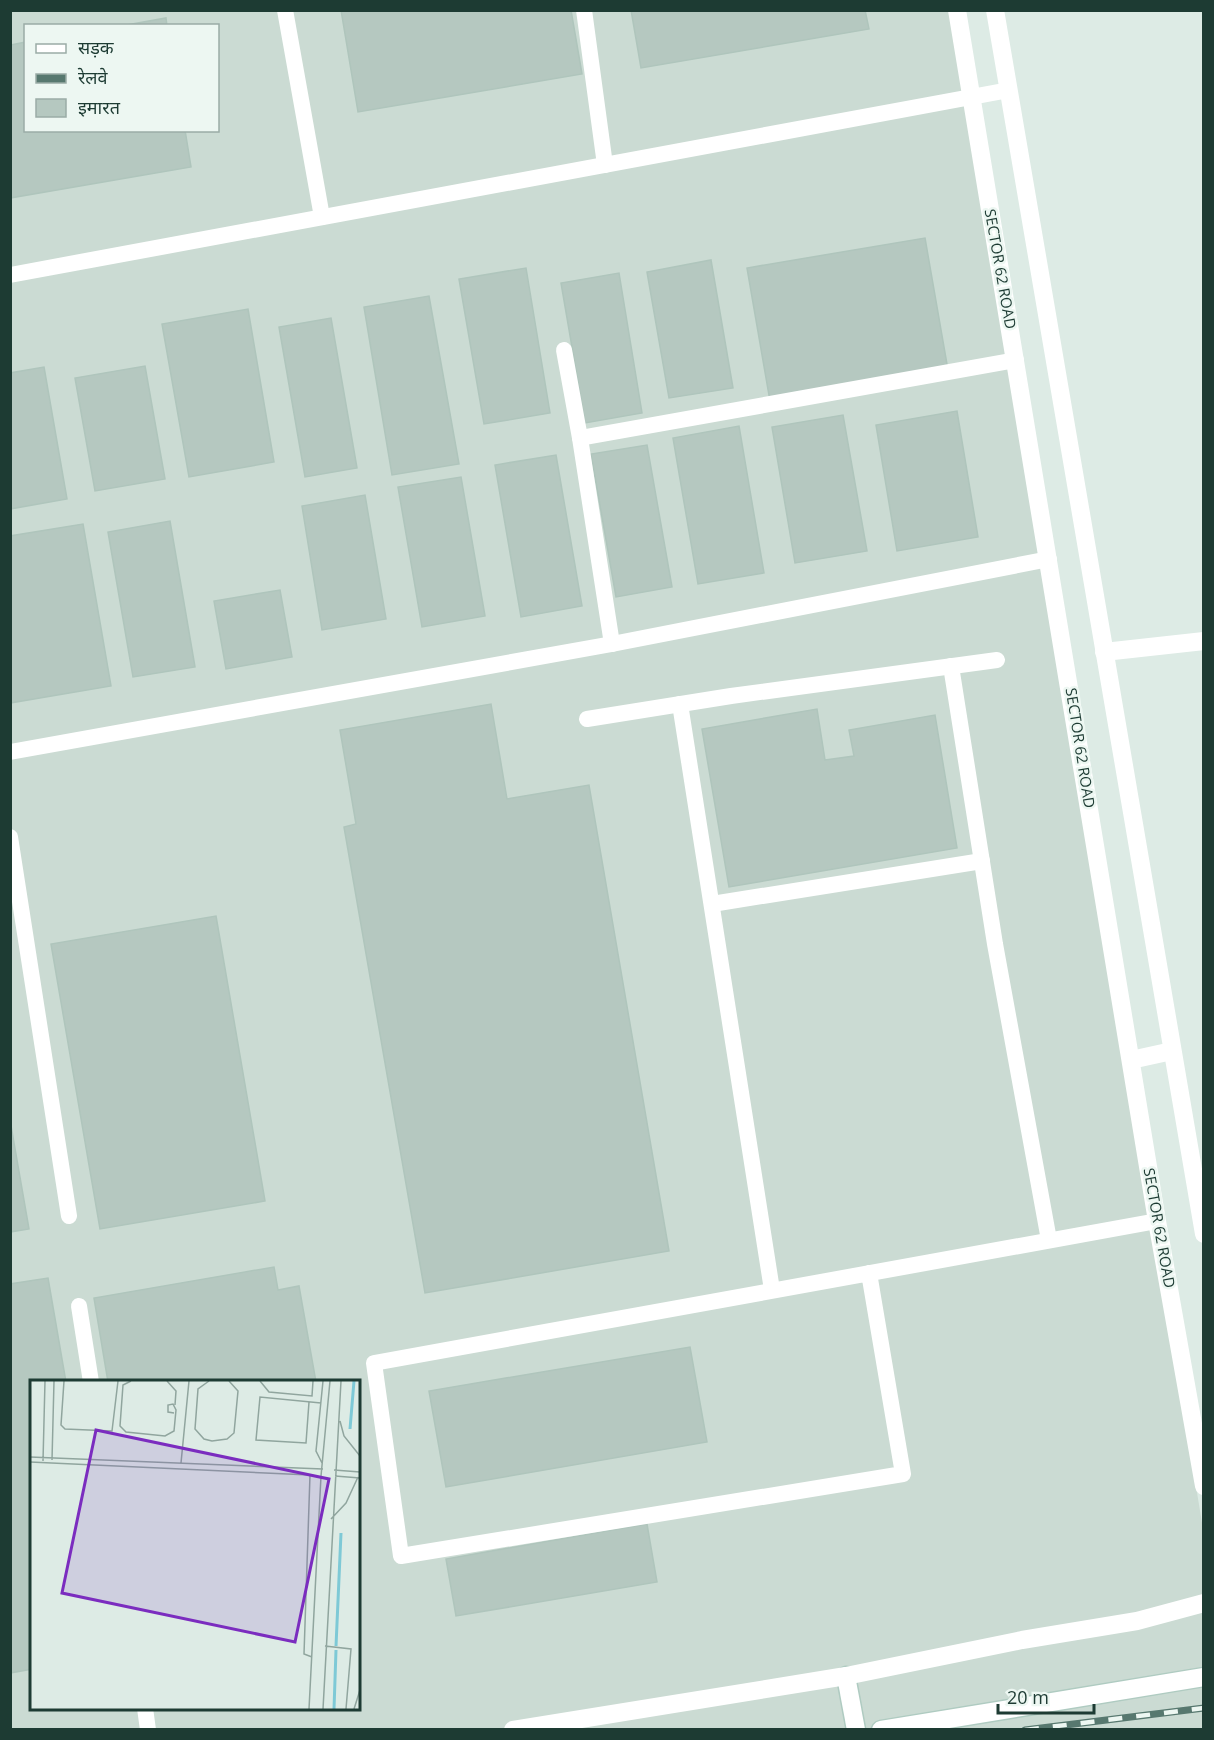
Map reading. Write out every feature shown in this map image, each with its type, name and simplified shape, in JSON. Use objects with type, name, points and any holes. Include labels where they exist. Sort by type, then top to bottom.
[{"type":"street","name":"SECTOR 62 ROAD","points":[[957,10],[1157,1221],[1203,1486]]},
{"type":"street","points":[[995,10],[1203,1234]]},
{"type":"street","points":[[1104,652],[1203,641]]},
{"type":"street","points":[[1131,1060],[1172,1052]]},
{"type":"street","points":[[513,1730],[846,1676],[1022,1640],[1137,1621],[1203,1603]]},
{"type":"street","points":[[846,1676],[856,1730]]},
{"type":"street","points":[[881,1730],[1203,1677]]},
{"type":"lane","points":[[285,10],[322,218]]},
{"type":"lane","points":[[584,10],[605,165]]},
{"type":"lane","points":[[10,275],[1009,90]]},
{"type":"lane","points":[[564,350],[612,644]]},
{"type":"lane","points":[[580,438],[1016,360]]},
{"type":"lane","points":[[10,752],[612,644],[1049,559]]},
{"type":"lane","points":[[586,719],[997,660]]},
{"type":"lane","points":[[951,666],[982,861],[1050,1240]]},
{"type":"lane","points":[[680,704],[772,1290]]},
{"type":"lane","points":[[10,837],[69,1216]]},
{"type":"lane","points":[[712,904],[982,861]]},
{"type":"lane","points":[[869,1273],[903,1474],[401,1556],[374,1363],[772,1290],[1157,1221]]},
{"type":"lane","points":[[79,1306],[91,1380]]},
{"type":"lane","points":[[145,1710],[148,1730]]},
{"type":"shaded area","points":[[11,11],[954,11],[1203,1529],[1203,1729],[11,1730]]},
{"type":"building","points":[[341,10],[571,10],[582,74],[358,112]]},
{"type":"building","points":[[631,10],[865,10],[869,29],[641,68]]},
{"type":"building","points":[[166,18],[167,24],[132,24]]},
{"type":"building","points":[[24,42],[24,132],[185,132],[191,167],[10,198],[10,45]]},
{"type":"building","points":[[925,238],[948,370],[770,401],[747,268]]},
{"type":"building","points":[[711,260],[733,388],[669,398],[647,272]]},
{"type":"building","points":[[526,268],[550,413],[484,424],[459,279]]},
{"type":"building","points":[[619,273],[642,413],[585,423],[561,283]]},
{"type":"building","points":[[429,296],[459,464],[392,475],[364,307]]},
{"type":"building","points":[[248,309],[274,462],[189,477],[162,324]]},
{"type":"building","points":[[331,318],[357,468],[305,477],[279,327]]},
{"type":"building","points":[[145,366],[165,479],[95,491],[75,378]]},
{"type":"building","points":[[44,367],[67,499],[10,509],[10,373]]},
{"type":"building","points":[[957,411],[978,537],[897,551],[876,425]]},
{"type":"building","points":[[843,415],[867,551],[795,563],[772,427]]},
{"type":"building","points":[[739,426],[764,573],[698,584],[673,438]]},
{"type":"building","points":[[647,445],[672,587],[616,597],[591,454]]},
{"type":"building","points":[[556,455],[582,606],[521,617],[495,465]]},
{"type":"building","points":[[461,477],[485,616],[422,627],[398,487]]},
{"type":"building","points":[[365,495],[386,619],[322,630],[302,506]]},
{"type":"building","points":[[170,521],[195,667],[133,677],[108,532]]},
{"type":"building","points":[[83,524],[111,686],[10,703],[10,536]]},
{"type":"building","points":[[280,590],[292,657],[226,669],[214,601]]},
{"type":"building","points":[[491,704],[507,799],[589,785],[669,1251],[425,1293],[344,827],[356,824],[340,730]]},
{"type":"building","points":[[817,709],[825,760],[854,756],[849,730],[935,715],[957,848],[729,887],[702,729]]},
{"type":"building","points":[[216,916],[265,1201],[100,1229],[51,944]]},
{"type":"building","points":[[10,1120],[29,1229],[10,1232]]},
{"type":"building","points":[[274,1267],[278,1290],[299,1286],[316,1380],[108,1380],[94,1298]]},
{"type":"building","points":[[48,1278],[66,1380],[30,1380],[30,1669],[10,1673],[10,1284]]},
{"type":"building","points":[[690,1347],[707,1442],[446,1487],[429,1391]]},
{"type":"building","points":[[647,1524],[657,1582],[456,1616],[446,1559]]},
{"type":"railway","points":[[1025,1730],[1204,1708]]}]
